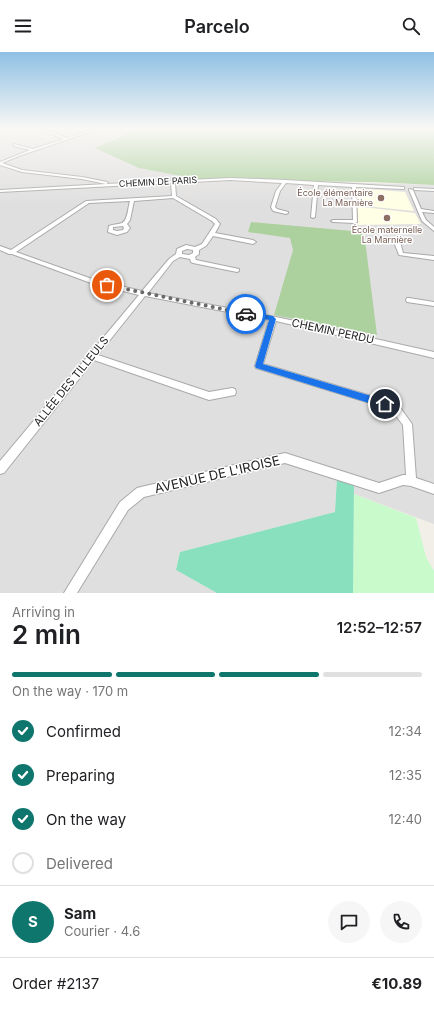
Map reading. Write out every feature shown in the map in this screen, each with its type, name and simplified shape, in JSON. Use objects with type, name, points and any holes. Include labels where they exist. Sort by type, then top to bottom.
[{"type":"street","points":[[0,163],[23,154]]},
{"type":"street","points":[[0,163],[22,171],[82,178],[112,185]]},
{"type":"street","name":"CHEMIN DE PARIS","points":[[0,191],[230,179],[403,188],[408,186],[413,190],[434,190]]},
{"type":"street","points":[[173,182],[174,197]]},
{"type":"street","points":[[284,182],[278,191],[273,207],[275,210],[286,213]]},
{"type":"street","points":[[313,217],[316,183]]},
{"type":"street","points":[[333,221],[355,222],[354,185]]},
{"type":"street","points":[[413,190],[424,221],[434,229]]},
{"type":"street","points":[[11,253],[88,202],[174,197],[218,224],[204,246],[196,249],[196,254],[187,257],[179,255]]},
{"type":"street","points":[[124,224],[128,220],[132,200]]},
{"type":"street","points":[[420,210],[434,212]]},
{"type":"street","points":[[212,234],[253,242]]},
{"type":"street","points":[[397,242],[401,254],[434,258]]},
{"type":"street","name":"ALLÉE DES TILLEULS","points":[[0,469],[170,260],[179,255],[179,250],[183,247],[196,249]]},
{"type":"street","name":"CHEMIN PERDU","points":[[0,248],[93,282],[143,294],[273,319],[434,354]]},
{"type":"street","points":[[192,256],[193,261],[237,270]]},
{"type":"street","points":[[410,300],[434,304]]},
{"type":"street","points":[[273,319],[259,366],[385,404],[396,409],[407,424],[411,481]]},
{"type":"street","points":[[93,356],[209,396],[232,392]]},
{"type":"street","name":"AVENUE DE L'IROISE","points":[[70,593],[124,506],[141,492],[285,458],[379,488],[403,480],[411,481],[434,489]]},
{"type":"shaded area","points":[[0,154],[125,154],[239,179],[434,185],[434,524],[354,494],[354,485],[337,479],[335,512],[180,552],[176,570],[217,593],[0,593]]},
{"type":"shaded area","name":"École élémentaire La Marnière","points":[[354,188],[405,192],[414,211],[354,205]]},
{"type":"shaded area","name":"École maternelle La Marnière","points":[[354,206],[415,213],[421,224],[358,225]]},
{"type":"green space","points":[[109,154],[434,154],[434,185],[374,182],[203,180],[139,168]]},
{"type":"green space","points":[[251,222],[364,232],[377,335],[274,315],[293,250],[290,238],[248,232]]},
{"type":"green space","points":[[337,478],[354,485],[353,593],[217,593],[176,570],[180,552],[335,512]]},
{"type":"green space","points":[[354,494],[416,518],[426,557],[434,571],[434,593],[353,593]]},
{"type":"way so far","points":[[107,285],[134,292],[246,314]]},
{"type":"place","name":"École élémentaire La Marnière","points":[[381,198]]},
{"type":"place","name":"École maternelle La Marnière","points":[[387,218]]},
{"type":"route","points":[[246,314],[273,319],[259,366],[385,404]]}]
